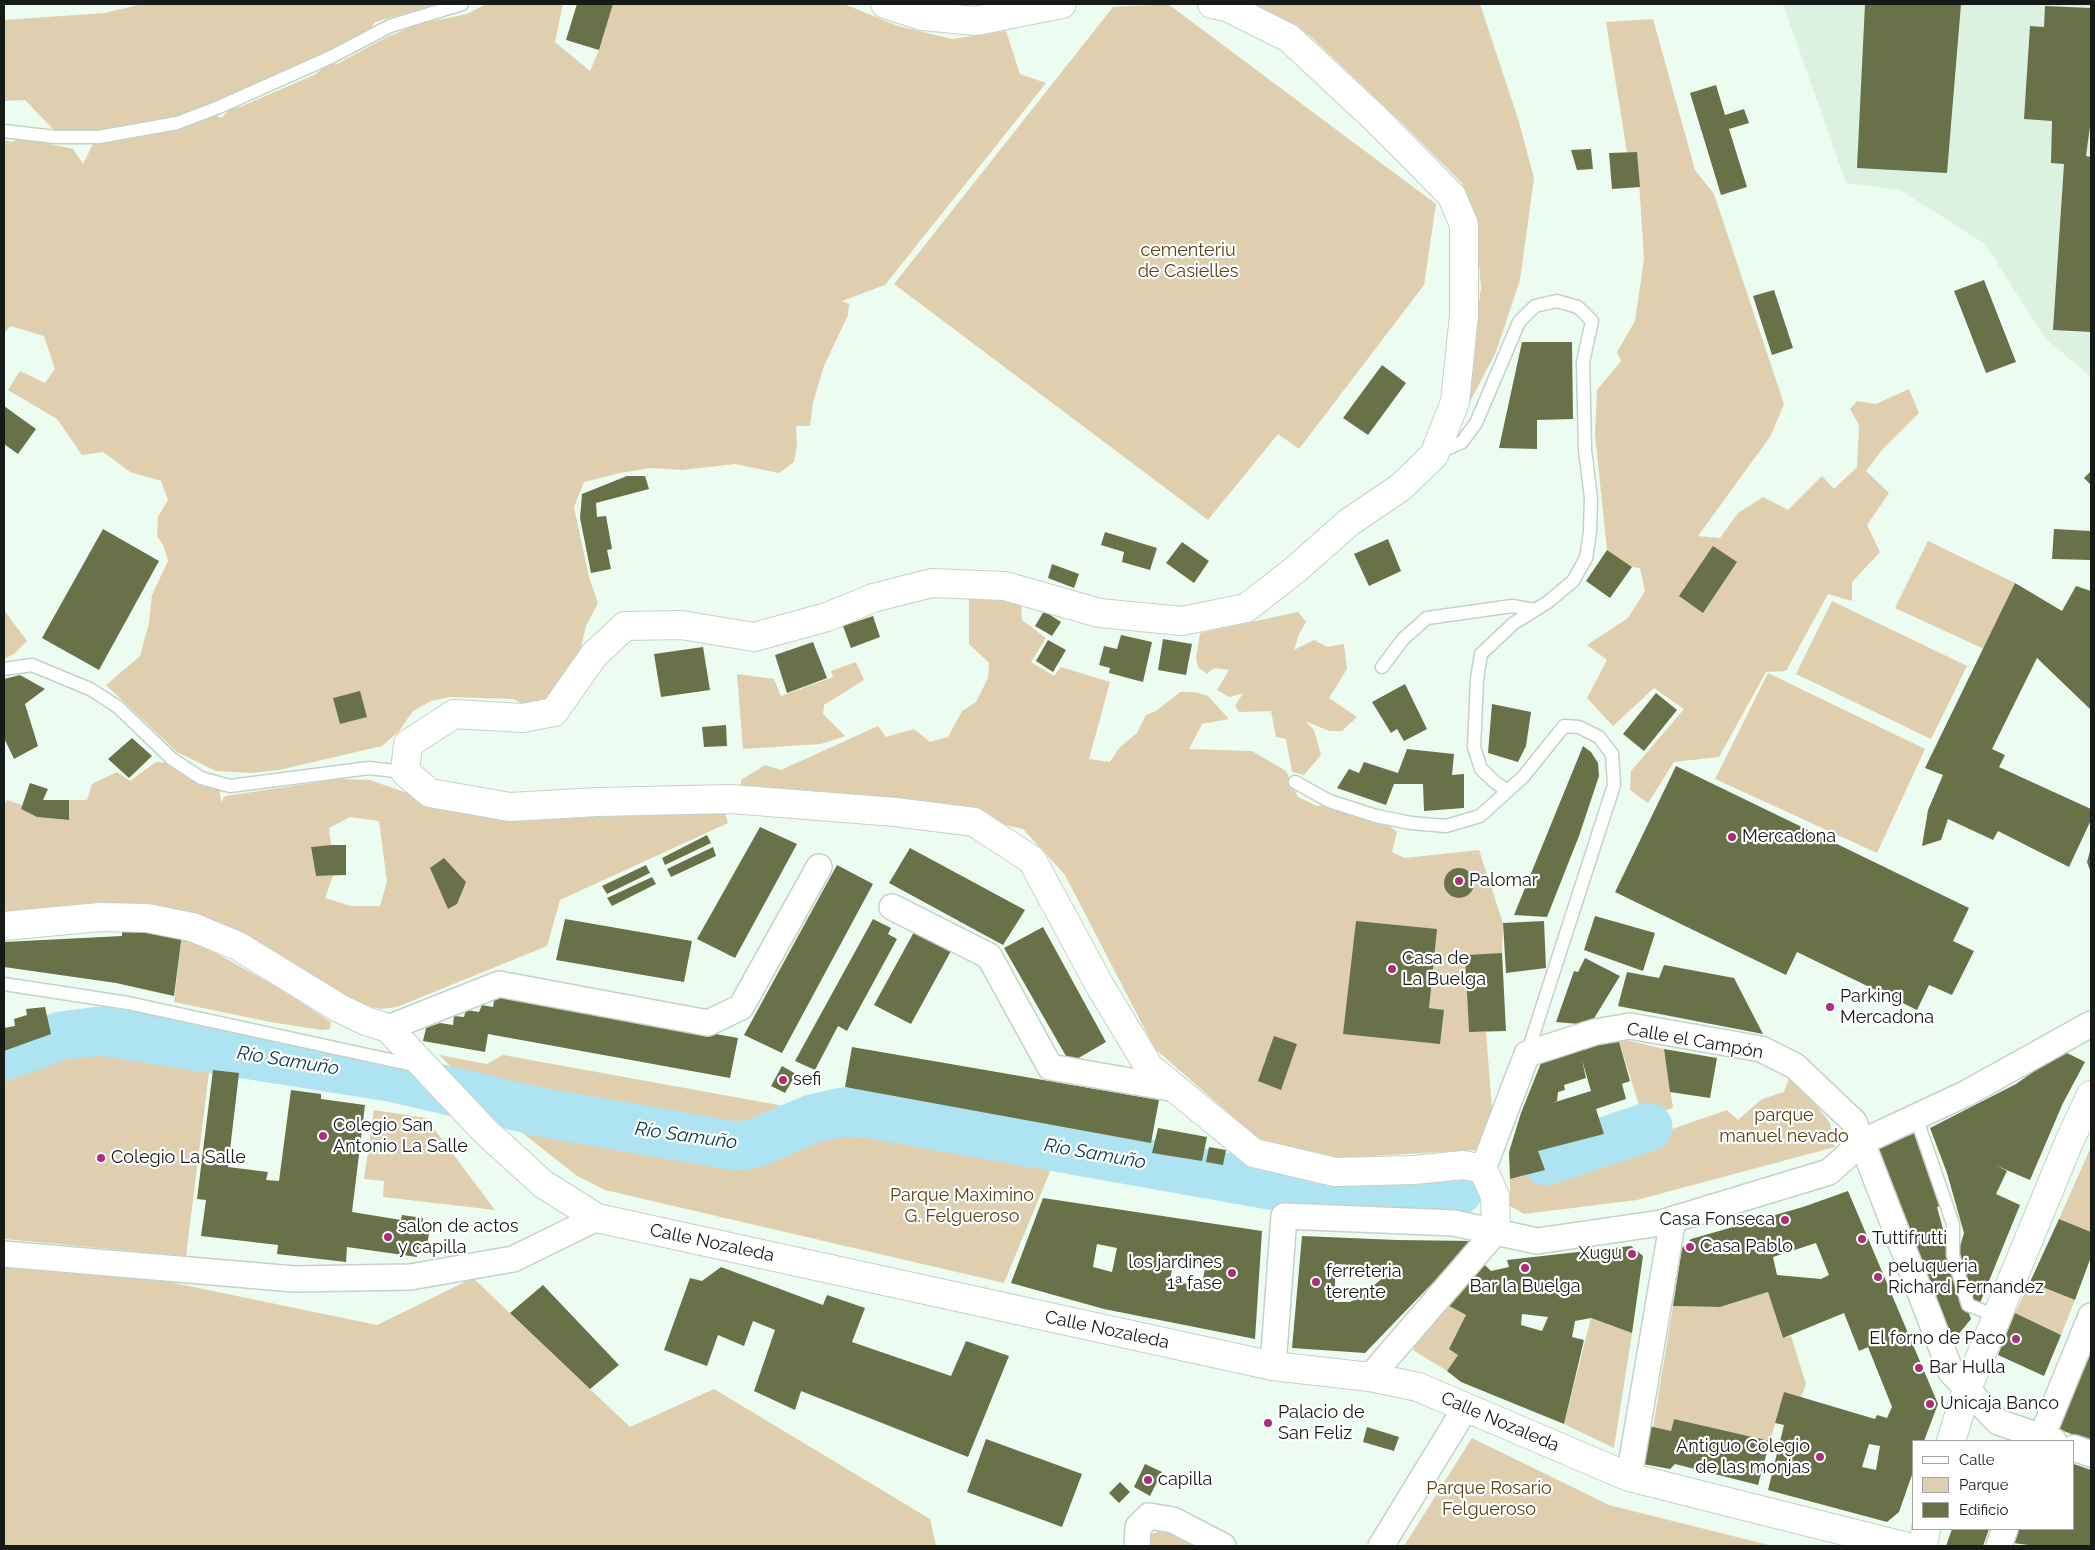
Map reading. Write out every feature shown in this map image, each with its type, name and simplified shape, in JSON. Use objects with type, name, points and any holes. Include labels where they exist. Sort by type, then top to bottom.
[{"type":"street","points":[[885,4],[922,16],[976,21],[1062,4]]},
{"type":"street","points":[[1212,4],[1227,7],[1289,38],[1377,120],[1452,196],[1464,225],[1464,315],[1455,402],[1434,455],[1401,487],[1348,523],[1295,570],[1246,608],[1182,621],[1099,612],[1005,586],[932,583],[873,598],[827,617],[754,637],[681,625],[625,626],[594,655],[554,712],[523,718],[454,714],[408,744],[405,772],[430,793],[510,807],[598,802],[730,799],[895,812],[974,822],[1032,860],[1100,986],[1149,1067],[1254,1153],[1335,1172],[1414,1170],[1463,1165],[1483,1169]]},
{"type":"street","points":[[4,926],[100,918],[147,918],[192,926],[238,946],[338,1008],[377,1024],[499,984],[708,1023],[741,1007],[819,867]]},
{"type":"street","points":[[892,907],[989,956],[1050,1067],[1176,1089]]},
{"type":"street","name":"Calle Nozaleda","points":[[377,1024],[426,1068],[472,1117],[543,1184],[597,1218],[1274,1366],[1370,1377],[1418,1387],[1629,1477],[1904,1546]]},
{"type":"street","points":[[1274,1366],[1284,1216],[1454,1223],[1537,1241],[1672,1219],[1829,1172],[1862,1142],[1967,1093],[2091,1024]]},
{"type":"street","name":"Calle el Campón","points":[[1527,1054],[1595,1032],[1630,1026],[1761,1049],[1795,1066],[1854,1122],[1951,1372],[1998,1422],[2045,1440]]},
{"type":"street","points":[[1370,1377],[1496,1231],[1495,1196],[1483,1169],[1527,1054]]},
{"type":"street","points":[[1951,1440],[1967,1389],[2069,1142],[2091,1095]]},
{"type":"street","points":[[4,1254],[294,1279],[410,1277],[513,1259],[597,1218]]},
{"type":"street","points":[[1629,1477],[1672,1219]]},
{"type":"street","points":[[2045,1440],[2091,1316]]},
{"type":"street","points":[[1381,1546],[1466,1407]]},
{"type":"street","points":[[2075,1448],[2091,1454]]},
{"type":"street","points":[[1138,1546],[1138,1527],[1148,1516],[1173,1520],[1223,1546]]},
{"type":"street","points":[[1923,1546],[1926,1530]]},
{"type":"street","points":[[1999,1546],[2005,1530]]},
{"type":"lane","points":[[4,131],[55,138],[100,137],[177,123],[219,108],[330,57],[390,26],[462,4]]},
{"type":"lane","points":[[1434,455],[1462,442],[1476,423],[1519,322],[1535,306],[1557,301],[1578,308],[1592,321],[1583,362],[1585,450],[1591,498],[1590,532],[1586,558],[1573,581],[1535,610],[1514,623],[1481,654],[1477,679],[1474,748],[1481,769],[1508,791]]},
{"type":"lane","points":[[1382,667],[1404,638],[1427,618],[1512,606],[1535,610]]},
{"type":"lane","points":[[4,669],[32,665],[90,690],[118,707],[172,759],[200,778],[230,786],[369,768],[405,772]]},
{"type":"lane","points":[[1295,782],[1329,801],[1376,816],[1411,823],[1446,826],[1480,816],[1523,777],[1564,726],[1579,726],[1599,737],[1612,754],[1614,785],[1527,1054]]},
{"type":"lane","points":[[4,984],[128,1003],[426,1068]]},
{"type":"lane","points":[[1916,1117],[1954,1224],[1953,1255],[1968,1305],[1997,1316]]},
{"type":"shaded area","points":[[1783,4],[2091,4],[2091,377],[2045,338],[1985,244],[1900,190],[1846,183]]},
{"type":"green space","points":[[142,4],[438,4],[375,22],[369,31],[288,70],[172,120],[102,131],[54,130],[25,100],[4,101],[4,20],[105,13]]},
{"type":"green space","points":[[486,4],[563,4],[555,42],[590,71],[599,50],[613,4],[844,4],[898,26],[952,39],[1006,31],[1020,74],[1046,83],[885,285],[842,301],[849,304],[848,315],[824,366],[813,402],[810,426],[796,426],[797,444],[794,462],[779,473],[735,464],[682,470],[651,468],[584,482],[574,507],[589,577],[598,603],[586,626],[580,652],[555,698],[528,707],[513,699],[450,697],[431,701],[413,711],[399,731],[382,746],[279,770],[251,773],[216,771],[177,752],[106,685],[140,656],[149,623],[152,595],[168,561],[164,547],[157,536],[158,517],[168,500],[161,481],[130,472],[103,452],[82,455],[57,419],[8,390],[20,371],[45,383],[55,369],[44,336],[10,326],[4,334],[4,140],[11,142],[23,138],[73,149],[83,164],[94,142],[170,131],[214,115],[222,118],[230,108],[240,107],[314,75],[329,64],[337,64],[385,38],[418,24],[467,14]]},
{"type":"green space","name":"cementeriu de Casielles","points":[[1168,4],[1436,204],[1424,285],[1299,449],[1278,434],[1208,520],[894,284],[1113,7]]},
{"type":"green space","points":[[1255,4],[1480,4],[1519,122],[1534,178],[1520,280],[1496,352],[1465,411],[1481,287],[1475,220],[1462,183],[1310,36]]},
{"type":"green space","points":[[1653,19],[1695,170],[1714,194],[1784,404],[1770,437],[1698,536],[1720,538],[1738,513],[1763,497],[1788,510],[1822,476],[1834,489],[1857,467],[1859,425],[1850,409],[1857,401],[1876,404],[1909,389],[1919,413],[1882,450],[1866,471],[1889,493],[1867,525],[1880,552],[1852,582],[1852,601],[1828,594],[1786,671],[1766,672],[1719,757],[1674,762],[1648,803],[1630,790],[1631,771],[1684,709],[1654,688],[1613,726],[1587,698],[1607,660],[1587,645],[1628,618],[1645,591],[1640,568],[1632,567],[1607,550],[1595,435],[1597,390],[1621,361],[1617,352],[1635,321],[1644,259],[1637,152],[1627,152],[1606,22]]},
{"type":"green space","points":[[1928,541],[2015,583],[1984,649],[1895,608]]},
{"type":"green space","points":[[969,594],[1021,603],[1022,620],[1046,638],[1031,662],[1054,676],[1061,667],[1110,682],[1089,759],[1110,762],[1119,748],[1137,733],[1146,715],[1156,711],[1180,692],[1195,692],[1208,696],[1229,719],[1202,724],[1189,749],[1252,751],[1286,771],[1298,797],[1317,806],[1328,805],[1387,824],[1397,832],[1392,852],[1405,858],[1479,850],[1503,923],[1502,953],[1465,955],[1469,1032],[1486,1032],[1492,1109],[1477,1150],[1337,1158],[1300,1153],[1271,1145],[1254,1135],[1155,1049],[1065,875],[1023,829],[939,810],[896,803],[882,797],[741,789],[741,780],[765,765],[781,770],[878,726],[886,737],[914,729],[930,742],[948,737],[962,711],[976,702],[988,678],[989,663],[969,644]]},
{"type":"green space","points":[[1832,601],[1967,666],[1931,739],[1796,674]]},
{"type":"green space","points":[[4,610],[27,641],[14,654],[4,659]]},
{"type":"green space","points":[[1298,612],[1306,622],[1299,634],[1294,650],[1314,640],[1327,647],[1344,644],[1347,669],[1329,698],[1357,717],[1342,731],[1329,731],[1305,721],[1314,730],[1321,755],[1304,775],[1292,772],[1286,739],[1276,737],[1271,711],[1239,712],[1235,706],[1243,693],[1229,697],[1217,690],[1229,670],[1214,668],[1207,674],[1198,667],[1196,659],[1200,633]]},
{"type":"green space","points":[[856,662],[864,680],[824,705],[823,714],[845,736],[821,744],[743,749],[737,674],[774,679],[781,696],[833,677],[831,671]]},
{"type":"green space","points":[[1768,673],[1925,749],[1877,853],[1715,779]]},
{"type":"green space","points":[[156,762],[170,763],[219,786],[221,802],[225,796],[340,779],[370,780],[430,801],[621,812],[725,813],[728,823],[560,900],[547,946],[397,1007],[381,1009],[359,1004],[208,918],[167,909],[4,912],[4,805],[7,800],[22,805],[21,809],[37,817],[68,820],[69,800],[87,800],[92,784],[117,772],[130,781]],"holes":[[[350,817],[379,821],[387,882],[380,906],[351,906],[325,898],[333,876],[316,876],[311,847],[331,845],[329,828]]]},
{"type":"green space","points":[[182,934],[284,991],[331,1022],[330,1029],[322,1030],[270,1022],[174,1002]]},
{"type":"green space","points":[[1618,1038],[1664,1049],[1673,1108],[1643,1118]]},
{"type":"green space","name":"Colegio La Salle","points":[[95,1048],[210,1065],[186,1256],[4,1239],[4,1077]]},
{"type":"green space","points":[[439,1055],[487,1064],[503,1055],[806,1110],[746,1145],[484,1099]]},
{"type":"green space","name":"parque manuel nevado","points":[[1791,1073],[1830,1123],[1835,1147],[1637,1200],[1524,1214],[1510,1206],[1510,1179],[1568,1165],[1727,1110],[1738,1120],[1762,1099],[1784,1092]]},
{"type":"green space","points":[[374,1110],[426,1118],[495,1210],[383,1197],[384,1181],[364,1179]]},
{"type":"green space","name":"Parque Maximino G. Felgueroso","points":[[505,1119],[750,1168],[819,1125],[852,1120],[1056,1157],[1004,1283],[605,1190],[577,1176]]},
{"type":"green space","points":[[2091,1147],[2091,1232],[2059,1219]]},
{"type":"green space","points":[[4,1262],[126,1273],[377,1325],[473,1278],[630,1427],[714,1389],[930,1519],[936,1546],[4,1546]]},
{"type":"green space","points":[[2030,1282],[2075,1300],[2061,1335],[2015,1313]]},
{"type":"green space","points":[[1768,1292],[1783,1338],[1791,1336],[1806,1384],[1801,1397],[1784,1393],[1770,1441],[1674,1419],[1671,1431],[1653,1428],[1673,1306],[1720,1307]]},
{"type":"green space","points":[[1440,1301],[1466,1315],[1458,1355],[1447,1371],[1413,1350]]},
{"type":"green space","points":[[1591,1318],[1632,1333],[1614,1448],[1564,1424]]},
{"type":"green space","name":"Parque Rosario Felgueroso","points":[[1472,1438],[1609,1505],[1773,1546],[1404,1546]]},
{"type":"green space","points":[[1164,1530],[1208,1546],[1147,1546],[1149,1535]]},
{"type":"building","points":[[577,4],[613,4],[599,50],[566,40]]},
{"type":"building","points":[[1865,4],[1961,4],[1947,173],[1857,168]]},
{"type":"building","points":[[2045,6],[2091,8],[2091,119],[2086,156],[2091,157],[2091,332],[2053,330],[2064,164],[2051,163],[2052,121],[2024,119],[2030,26],[2044,27]]},
{"type":"building","points":[[1716,85],[1725,115],[1744,109],[1749,123],[1729,129],[1747,187],[1721,195],[1690,93]]},
{"type":"building","points":[[1591,149],[1593,169],[1577,170],[1571,150]]},
{"type":"building","points":[[1637,152],[1640,187],[1612,189],[1609,153]]},
{"type":"building","points":[[1984,280],[2016,362],[1986,373],[1954,291]]},
{"type":"building","points":[[1774,290],[1793,348],[1772,355],[1753,296]]},
{"type":"building","points":[[1522,342],[1572,342],[1573,419],[1537,420],[1537,449],[1499,448]]},
{"type":"building","points":[[1382,365],[1406,383],[1368,435],[1343,418]]},
{"type":"building","points":[[4,406],[36,429],[18,454],[4,444]]},
{"type":"building","points":[[2091,471],[2091,485],[2084,478]]},
{"type":"building","points":[[627,476],[645,476],[649,489],[596,503],[597,517],[606,516],[612,549],[607,550],[611,569],[591,573],[580,518],[582,494]]},
{"type":"building","points":[[103,529],[159,561],[99,670],[42,638]]},
{"type":"building","points":[[2054,529],[2091,531],[2091,560],[2052,559]]},
{"type":"building","points":[[1105,532],[1157,548],[1150,570],[1122,562],[1124,552],[1101,545]]},
{"type":"building","points":[[1388,539],[1401,571],[1369,586],[1354,554]]},
{"type":"building","points":[[1182,542],[1209,561],[1194,583],[1166,563]]},
{"type":"building","points":[[1713,546],[1737,562],[1703,613],[1679,596]]},
{"type":"building","points":[[1607,550],[1632,567],[1610,598],[1586,581]]},
{"type":"building","points":[[1052,564],[1079,574],[1074,588],[1048,578]]},
{"type":"building","points":[[2015,583],[2062,611],[2076,586],[2091,591],[2091,710],[2037,658],[1992,749],[2005,755],[1999,767],[2091,809],[2091,820],[2069,867],[1998,831],[1993,840],[1948,819],[1941,840],[1922,846],[1928,810],[1943,775],[1925,768]]},
{"type":"building","points":[[1044,611],[1061,622],[1052,636],[1035,626]]},
{"type":"building","points":[[873,616],[880,637],[851,648],[843,626]]},
{"type":"building","points":[[1121,635],[1152,642],[1143,682],[1109,673],[1110,668],[1099,665],[1104,646],[1117,649]]},
{"type":"building","points":[[1163,639],[1192,644],[1186,675],[1158,670]]},
{"type":"building","points":[[1048,640],[1066,650],[1053,672],[1036,661]]},
{"type":"building","points":[[813,642],[827,678],[787,693],[775,655]]},
{"type":"building","points":[[703,647],[710,690],[661,697],[654,654]]},
{"type":"building","points":[[20,675],[45,689],[25,704],[38,746],[14,759],[4,738],[4,679]]},
{"type":"building","points":[[1405,684],[1427,729],[1404,741],[1397,729],[1391,733],[1372,702]]},
{"type":"building","points":[[360,691],[367,717],[340,724],[333,698]]},
{"type":"building","points":[[1656,693],[1677,710],[1644,751],[1623,734]]},
{"type":"building","points":[[1492,704],[1531,712],[1526,746],[1518,762],[1488,753]]},
{"type":"building","points":[[726,725],[727,746],[704,747],[702,727]]},
{"type":"building","points":[[132,738],[152,756],[129,778],[108,759]]},
{"type":"building","points":[[1583,746],[1591,752],[1598,763],[1599,776],[1579,836],[1547,917],[1514,915]]},
{"type":"building","points":[[1407,749],[1454,754],[1452,775],[1464,774],[1464,808],[1424,811],[1423,784],[1394,784],[1386,805],[1337,788],[1349,769],[1359,773],[1364,762],[1398,773]]},
{"type":"building","name":"Mercadona","points":[[1676,766],[1969,908],[1953,941],[1974,951],[1952,995],[1929,985],[1917,1010],[1797,952],[1786,975],[1615,892]]},
{"type":"building","points":[[30,783],[48,789],[43,800],[69,800],[69,820],[37,817],[21,809]]},
{"type":"building","points":[[760,827],[797,844],[735,958],[697,939]]},
{"type":"building","points":[[707,835],[711,843],[665,865],[662,858]]},
{"type":"building","points":[[346,845],[346,875],[316,876],[311,847]]},
{"type":"building","points":[[713,847],[716,856],[671,877],[667,869]]},
{"type":"building","points":[[2091,847],[2091,873],[2087,862]]},
{"type":"building","points":[[910,848],[1025,910],[1003,945],[889,883]]},
{"type":"building","points":[[444,858],[466,882],[457,904],[448,909],[430,868]]},
{"type":"building","points":[[646,865],[650,873],[607,894],[602,886]]},
{"type":"building","points":[[837,865],[873,884],[782,1053],[744,1035]]},
{"type":"building","name":"Palomar","points":[[1459,868],[1470,872],[1474,883],[1470,894],[1459,898],[1448,894],[1444,883],[1448,872]]},
{"type":"building","points":[[652,877],[656,884],[612,906],[607,898]]},
{"type":"building","points":[[1595,916],[1655,933],[1643,971],[1584,950]]},
{"type":"building","points":[[565,919],[692,941],[684,982],[556,960]]},
{"type":"building","points":[[873,919],[891,928],[888,934],[897,939],[847,1031],[838,1026],[815,1070],[795,1061]]},
{"type":"building","name":"Casa de La Buelga","points":[[1356,921],[1437,929],[1429,1008],[1444,1010],[1440,1044],[1343,1034]]},
{"type":"building","points":[[1544,921],[1546,968],[1506,973],[1503,923]]},
{"type":"building","points":[[1043,927],[1106,1042],[1070,1063],[1004,948]]},
{"type":"building","points":[[122,931],[182,934],[174,996],[116,983],[4,967],[4,942],[122,936]]},
{"type":"building","points":[[914,932],[951,951],[911,1024],[874,1005]]},
{"type":"building","points":[[1502,953],[1506,1031],[1469,1032],[1465,955]]},
{"type":"building","points":[[1585,958],[1620,976],[1590,1025],[1556,1022],[1574,971],[1578,972]]},
{"type":"building","points":[[1664,965],[1734,978],[1763,1034],[1618,1006],[1627,972],[1659,978]]},
{"type":"building","points":[[495,994],[738,1038],[730,1078],[488,1034],[485,1052],[423,1041],[426,1028],[440,1023],[453,1025],[454,1016],[464,1017],[466,1010],[479,1012],[482,1005],[493,1007]]},
{"type":"building","points":[[45,1007],[51,1034],[4,1051],[4,1028],[15,1026],[14,1019],[27,1015],[26,1009]]},
{"type":"building","points":[[1274,1036],[1297,1044],[1281,1090],[1258,1081]]},
{"type":"building","points":[[1618,1038],[1630,1081],[1622,1084],[1626,1099],[1596,1109],[1604,1134],[1538,1151],[1545,1170],[1510,1179],[1509,1152],[1521,1113],[1543,1058]],"holes":[[[1582,1060],[1591,1091],[1552,1103],[1557,1101],[1558,1092],[1565,1090],[1564,1085],[1586,1078]]]},
{"type":"building","points":[[852,1047],[1159,1100],[1151,1143],[845,1087]]},
{"type":"building","points":[[1664,1049],[1717,1058],[1710,1098],[1670,1092]]},
{"type":"building","points":[[2063,1051],[2085,1062],[2063,1103],[2030,1180],[1997,1166],[2007,1171],[1996,1194],[2020,1205],[1980,1303],[1969,1298],[1956,1260],[1964,1233],[1947,1173],[1930,1128],[2016,1084]]},
{"type":"building","name":"sefi","points":[[782,1066],[796,1074],[785,1093],[771,1086]]},
{"type":"building","name":"Colegio San Antonio La Salle","points":[[213,1070],[239,1073],[228,1167],[268,1172],[266,1180],[279,1181],[291,1090],[321,1094],[321,1099],[365,1105],[352,1212],[401,1220],[402,1215],[423,1218],[422,1227],[430,1228],[426,1251],[418,1249],[417,1257],[347,1247],[346,1262],[277,1254],[278,1245],[201,1236],[206,1200],[197,1199]]},
{"type":"building","points":[[1158,1128],[1207,1137],[1202,1161],[1152,1153]]},
{"type":"building","points":[[1915,1133],[1943,1205],[1937,1207],[1958,1284],[1971,1319],[1947,1348],[1873,1150]]},
{"type":"building","points":[[1209,1147],[1226,1150],[1223,1165],[1206,1162]]},
{"type":"building","points":[[1848,1191],[1938,1404],[1924,1440],[1912,1440],[1912,1475],[1899,1512],[1887,1522],[1768,1490],[1784,1425],[1775,1423],[1784,1392],[1875,1419],[1877,1415],[1887,1418],[1892,1407],[1868,1347],[1859,1351],[1844,1313],[1783,1338],[1768,1292],[1720,1307],[1673,1306],[1682,1248],[1691,1239],[1803,1207]],"holes":[[[1816,1243],[1829,1275],[1821,1279],[1777,1275],[1773,1257]],[[1869,1444],[1880,1446],[1876,1470],[1862,1467]]]},
{"type":"building","points":[[1043,1198],[1262,1231],[1255,1339],[1104,1309],[1011,1283]],"holes":[[[1097,1244],[1117,1248],[1112,1272],[1093,1267]],[[1174,1259],[1206,1265],[1201,1287],[1170,1280]]]},
{"type":"building","points":[[2059,1219],[2091,1232],[2091,1257],[2075,1300],[2030,1282]]},
{"type":"building","name":"ferreteria terente","points":[[1302,1236],[1473,1241],[1365,1353],[1292,1348]],"holes":[[[1336,1264],[1394,1268],[1363,1295],[1350,1302],[1334,1302]]]},
{"type":"building","points":[[1631,1246],[1643,1256],[1632,1333],[1591,1318],[1575,1321],[1572,1337],[1584,1340],[1564,1424],[1461,1382],[1447,1371],[1458,1355],[1449,1349],[1466,1315],[1440,1301],[1481,1261],[1491,1271],[1509,1267],[1507,1260]],"holes":[[[1522,1314],[1548,1317],[1542,1331],[1521,1325]]]},
{"type":"building","points":[[721,1267],[823,1305],[827,1295],[865,1308],[852,1342],[951,1376],[966,1341],[1009,1356],[968,1457],[801,1391],[795,1410],[754,1391],[775,1330],[753,1321],[744,1346],[718,1335],[707,1366],[664,1350],[690,1278],[702,1281]]},
{"type":"building","points":[[543,1285],[619,1365],[590,1389],[510,1313]]},
{"type":"building","points":[[2015,1313],[2061,1335],[2044,1376],[1998,1355]]},
{"type":"building","points":[[2091,1350],[2091,1442],[2054,1427]]},
{"type":"building","points":[[1674,1419],[1770,1441],[1758,1485],[1675,1464],[1670,1469],[1643,1464],[1649,1426],[1671,1431]]},
{"type":"building","points":[[1367,1427],[1399,1437],[1394,1451],[1363,1442]]},
{"type":"building","points":[[986,1439],[1082,1474],[1062,1527],[967,1492]]},
{"type":"building","name":"capilla","points":[[1145,1464],[1162,1472],[1150,1496],[1134,1487]]},
{"type":"building","points":[[2075,1464],[2091,1470],[2091,1546],[2036,1546],[2005,1542],[2010,1530],[2075,1530]]},
{"type":"building","points":[[1120,1482],[1130,1492],[1119,1503],[1109,1493]]},
{"type":"building","points":[[1952,1530],[1989,1530],[1983,1546],[1946,1546]]},
{"type":"waterway","name":"Río Samuño","points":[[4,1056],[61,1036],[100,1031],[390,1077],[545,1113],[736,1146],[753,1144],[812,1119],[842,1112],[870,1114],[1308,1192],[1432,1194],[1458,1191]]},
{"type":"waterway","name":"Río Samuño","points":[[1546,1161],[1648,1127]]},
{"type":"place","name":"Mercadona","points":[[1732,837]]},
{"type":"place","name":"Palomar","points":[[1459,881]]},
{"type":"place","name":"Casa de La Buelga","points":[[1392,969]]},
{"type":"place","name":"Parking Mercadona","points":[[1830,1007]]},
{"type":"place","name":"sefi","points":[[783,1080]]},
{"type":"place","name":"Colegio San Antonio La Salle","points":[[323,1136]]},
{"type":"place","name":"Colegio La Salle","points":[[101,1158]]},
{"type":"place","name":"Casa Fonseca","points":[[1785,1220]]},
{"type":"place","name":"salon de actos y capilla","points":[[388,1237]]},
{"type":"place","name":"Tuttifrutti","points":[[1862,1239]]},
{"type":"place","name":"Casa Pablo","points":[[1690,1247]]},
{"type":"place","name":"Xugu","points":[[1632,1254]]},
{"type":"place","name":"Bar la Buelga","points":[[1525,1268]]},
{"type":"place","name":"los jardines 1ª fase","points":[[1232,1273]]},
{"type":"place","name":"peluqueria Richard Fernandez","points":[[1878,1277]]},
{"type":"place","name":"ferreteria terente","points":[[1316,1282]]},
{"type":"place","name":"El forno de Paco","points":[[2016,1339]]},
{"type":"place","name":"Bar Hulla","points":[[1919,1368]]},
{"type":"place","name":"Unicaja Banco","points":[[1930,1404]]},
{"type":"place","name":"Palacio de San Feliz","points":[[1268,1423]]},
{"type":"place","name":"Antiguo Colegio de las monjas","points":[[1820,1457]]},
{"type":"place","name":"capilla","points":[[1148,1480]]}]
